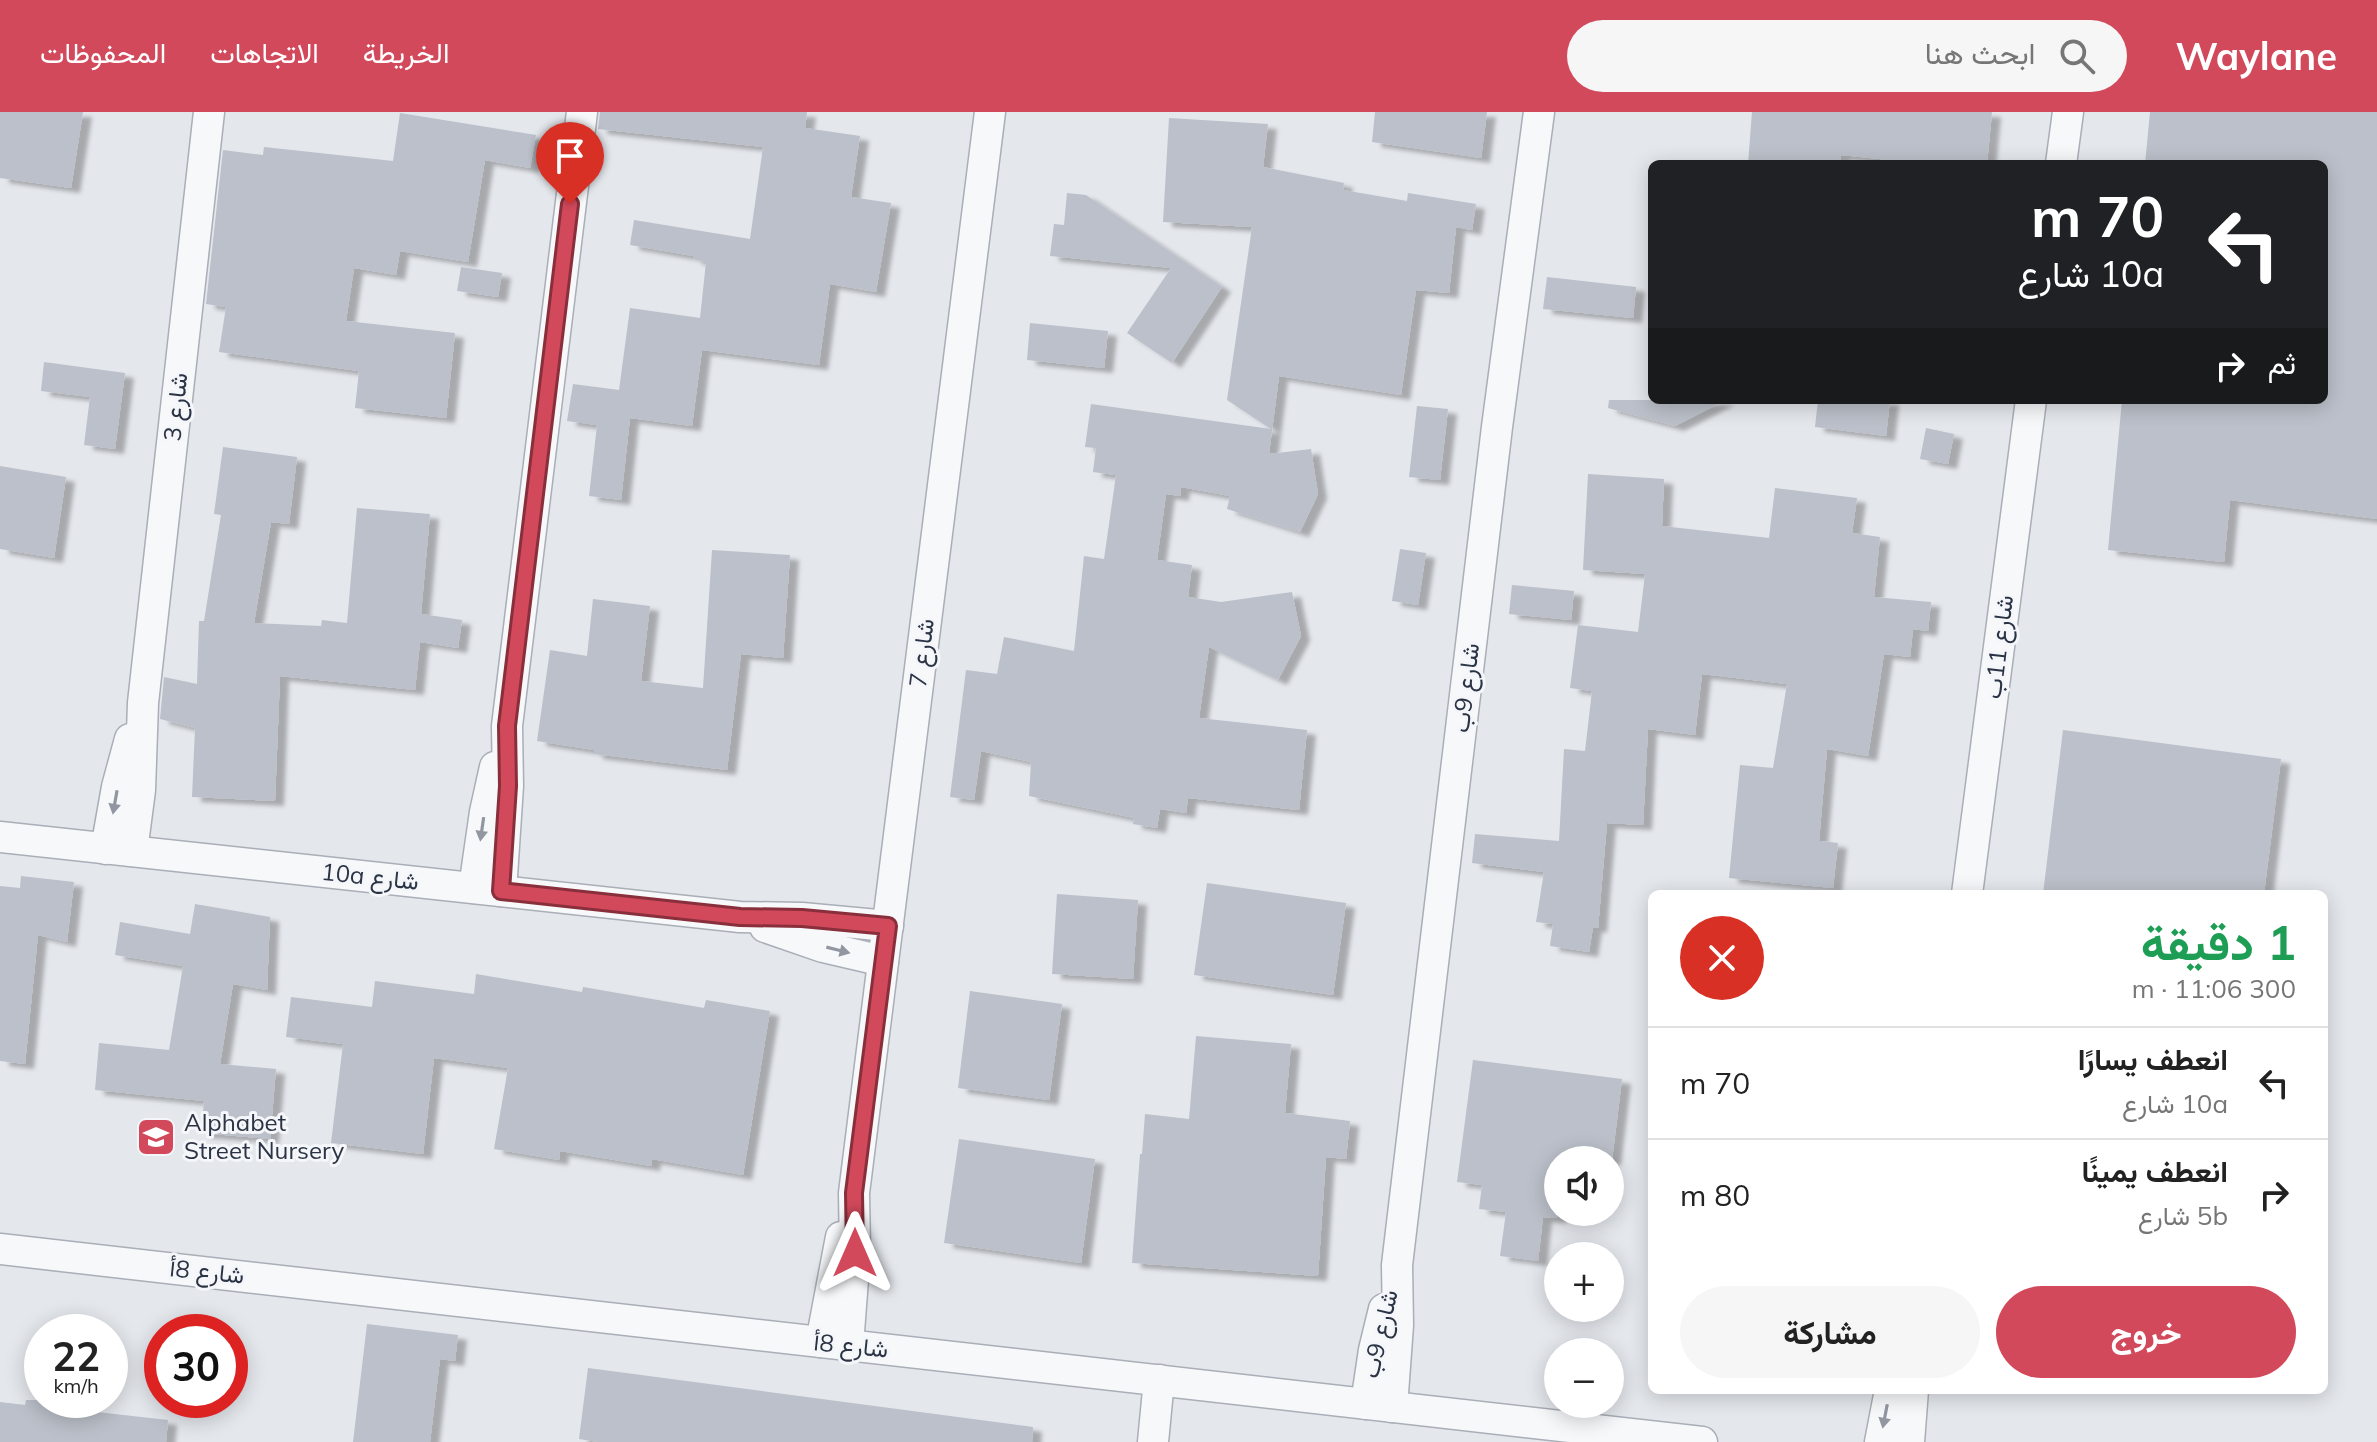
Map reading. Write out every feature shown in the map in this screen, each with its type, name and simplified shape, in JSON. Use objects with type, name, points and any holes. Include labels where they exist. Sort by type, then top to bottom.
[{"type":"street","name":"شارع 3","points":[[119,850],[117,787],[143,703],[209,112]]},
{"type":"street","points":[[488,890],[485,812],[507,726],[582,112]]},
{"type":"street","name":"شارع 7","points":[[834,1344],[837,1250],[854,1193],[990,112]]},
{"type":"street","name":"شارع 9ب","points":[[1379,1406],[1380,1321],[1397,1265],[1497,427],[1539,112]]},
{"type":"street","points":[[2062,160],[2068,112]]},
{"type":"street","name":"شارع 11ب","points":[[1968,890],[2030,404]]},
{"type":"street","name":"10a شارع","points":[[0,837],[740,917],[802,918],[888,926]]},
{"type":"street","name":"10a شارع","points":[[740,917],[823,947],[883,961]]},
{"type":"street","name":"شارع 8أ","points":[[0,1249],[1702,1442]]},
{"type":"street","points":[[1153,1442],[1159,1380]]},
{"type":"street","points":[[1880,1442],[1889,1394]]},
{"type":"street","points":[[1909,1442],[1913,1394]]},
{"type":"building","points":[[0,112],[83,112],[71,188],[0,178]]},
{"type":"building","points":[[600,112],[807,112],[805,128],[860,136],[851,197],[891,203],[876,292],[830,284],[819,365],[702,350],[692,426],[630,418],[621,500],[589,496],[597,425],[567,421],[573,384],[619,390],[630,308],[700,318],[706,262],[693,259],[693,256],[630,245],[634,220],[750,239],[763,147],[598,129]]},
{"type":"building","points":[[1375,112],[1487,112],[1481,158],[1372,142]]},
{"type":"building","points":[[1752,112],[1992,112],[1987,160],[1890,160],[1841,155],[1840,160],[1748,160]]},
{"type":"building","points":[[2150,112],[2377,112],[2377,519],[2230,500],[2224,562],[2108,550],[2122,404],[2328,404],[2328,160],[2145,160]]},
{"type":"building","points":[[400,113],[536,135],[530,168],[485,160],[468,262],[400,251],[396,275],[354,268],[346,321],[455,333],[446,418],[355,408],[359,371],[219,352],[226,307],[206,304],[223,150],[263,155],[264,147],[393,161]]},
{"type":"building","points":[[1169,118],[1268,124],[1263,167],[1344,183],[1343,190],[1407,201],[1408,193],[1476,204],[1472,230],[1456,227],[1449,293],[1416,290],[1401,395],[1279,376],[1269,454],[1311,449],[1318,494],[1300,532],[1227,509],[1230,496],[1181,487],[1180,496],[1166,494],[1157,560],[1192,565],[1188,597],[1221,602],[1292,592],[1301,636],[1278,680],[1209,647],[1199,718],[1307,730],[1299,810],[1188,798],[1186,813],[1160,809],[1157,828],[1133,824],[1134,818],[1029,796],[1031,762],[981,751],[974,800],[950,797],[966,670],[997,674],[1004,637],[1074,651],[1084,556],[1104,559],[1116,475],[1093,472],[1096,448],[1085,447],[1091,404],[1271,429],[1227,400],[1252,227],[1163,222]]},
{"type":"building","points":[[1067,193],[1086,195],[1222,287],[1172,363],[1127,333],[1171,268],[1050,256],[1054,224],[1064,225]]},
{"type":"building","points":[[461,267],[502,273],[498,297],[457,291]]},
{"type":"building","points":[[1547,277],[1636,287],[1633,318],[1543,309]]},
{"type":"building","points":[[1030,323],[1108,331],[1104,368],[1027,360]]},
{"type":"building","points":[[44,362],[125,373],[115,449],[84,445],[90,397],[41,391]]},
{"type":"building","points":[[1609,400],[1648,400],[1648,404],[1718,404],[1675,426],[1608,408]]},
{"type":"building","points":[[1818,404],[1890,404],[1886,436],[1815,427]]},
{"type":"building","points":[[1417,406],[1448,409],[1440,480],[1409,477]]},
{"type":"building","points":[[1926,428],[1954,434],[1948,464],[1920,459]]},
{"type":"building","points":[[223,447],[297,457],[289,524],[271,522],[254,623],[321,626],[322,620],[347,623],[357,508],[430,514],[421,614],[462,620],[458,648],[420,642],[415,690],[280,676],[275,801],[192,797],[195,728],[160,719],[164,677],[197,684],[199,621],[204,621],[221,515],[214,514]]},
{"type":"building","points":[[0,466],[66,477],[54,558],[0,549]]},
{"type":"building","points":[[1588,474],[1664,479],[1662,526],[1769,538],[1775,488],[1857,498],[1852,533],[1880,537],[1874,597],[1931,602],[1928,631],[1913,629],[1910,657],[1884,654],[1868,756],[1827,749],[1819,841],[1838,843],[1833,888],[1729,878],[1740,765],[1773,768],[1787,684],[1702,674],[1695,735],[1648,729],[1643,825],[1607,823],[1598,928],[1593,927],[1589,952],[1550,946],[1553,924],[1536,922],[1544,872],[1472,863],[1475,834],[1559,841],[1564,749],[1585,751],[1592,691],[1570,688],[1578,625],[1638,632],[1645,574],[1583,570]]},
{"type":"building","points":[[1400,549],[1426,553],[1418,605],[1392,601]]},
{"type":"building","points":[[712,550],[790,555],[783,658],[741,654],[727,770],[594,754],[594,750],[537,741],[550,650],[587,656],[593,599],[650,606],[641,681],[703,688]]},
{"type":"building","points":[[1512,585],[1574,591],[1571,620],[1509,614]]},
{"type":"building","points":[[2063,730],[2281,759],[2265,890],[2043,890]]},
{"type":"building","points":[[21,876],[74,882],[67,942],[38,935],[25,1064],[0,1061],[0,886],[20,888]]},
{"type":"building","points":[[1207,883],[1346,903],[1333,995],[1194,975]]},
{"type":"building","points":[[1057,894],[1138,900],[1133,979],[1052,974]]},
{"type":"building","points":[[195,904],[270,917],[267,990],[233,984],[220,1064],[276,1069],[270,1139],[201,1133],[204,1101],[95,1090],[99,1043],[169,1050],[183,966],[115,955],[120,922],[190,934]]},
{"type":"building","points":[[476,974],[582,992],[583,987],[704,1008],[706,1000],[770,1011],[743,1175],[652,1159],[651,1166],[560,1151],[559,1160],[494,1149],[508,1068],[434,1058],[423,1154],[331,1143],[343,1044],[286,1037],[291,997],[372,1007],[375,981],[474,994]]},
{"type":"building","points":[[970,991],[1062,1004],[1049,1100],[958,1088]]},
{"type":"building","points":[[1196,1036],[1291,1044],[1285,1113],[1350,1121],[1346,1159],[1326,1157],[1318,1276],[1132,1263],[1145,1114],[1189,1119]]},
{"type":"building","points":[[1473,1060],[1622,1079],[1614,1146],[1544,1146],[1544,1217],[1538,1261],[1500,1256],[1506,1212],[1479,1209],[1482,1185],[1457,1182]]},
{"type":"building","points":[[959,1139],[1095,1159],[1081,1263],[944,1243]]},
{"type":"building","points":[[367,1324],[458,1335],[455,1361],[440,1359],[430,1442],[353,1442]]},
{"type":"building","points":[[588,1368],[1033,1427],[1032,1442],[599,1442],[579,1439]]},
{"type":"building","points":[[0,1402],[24,1405],[24,1418],[128,1418],[128,1416],[168,1420],[166,1442],[0,1442]]},
{"type":"place","name":"Alphabet Street Nursery","points":[[156,1137]]},
{"type":"route","points":[[570,204],[507,726],[508,786],[501,891],[740,917],[802,918],[888,926],[854,1193],[855,1253]]}]
